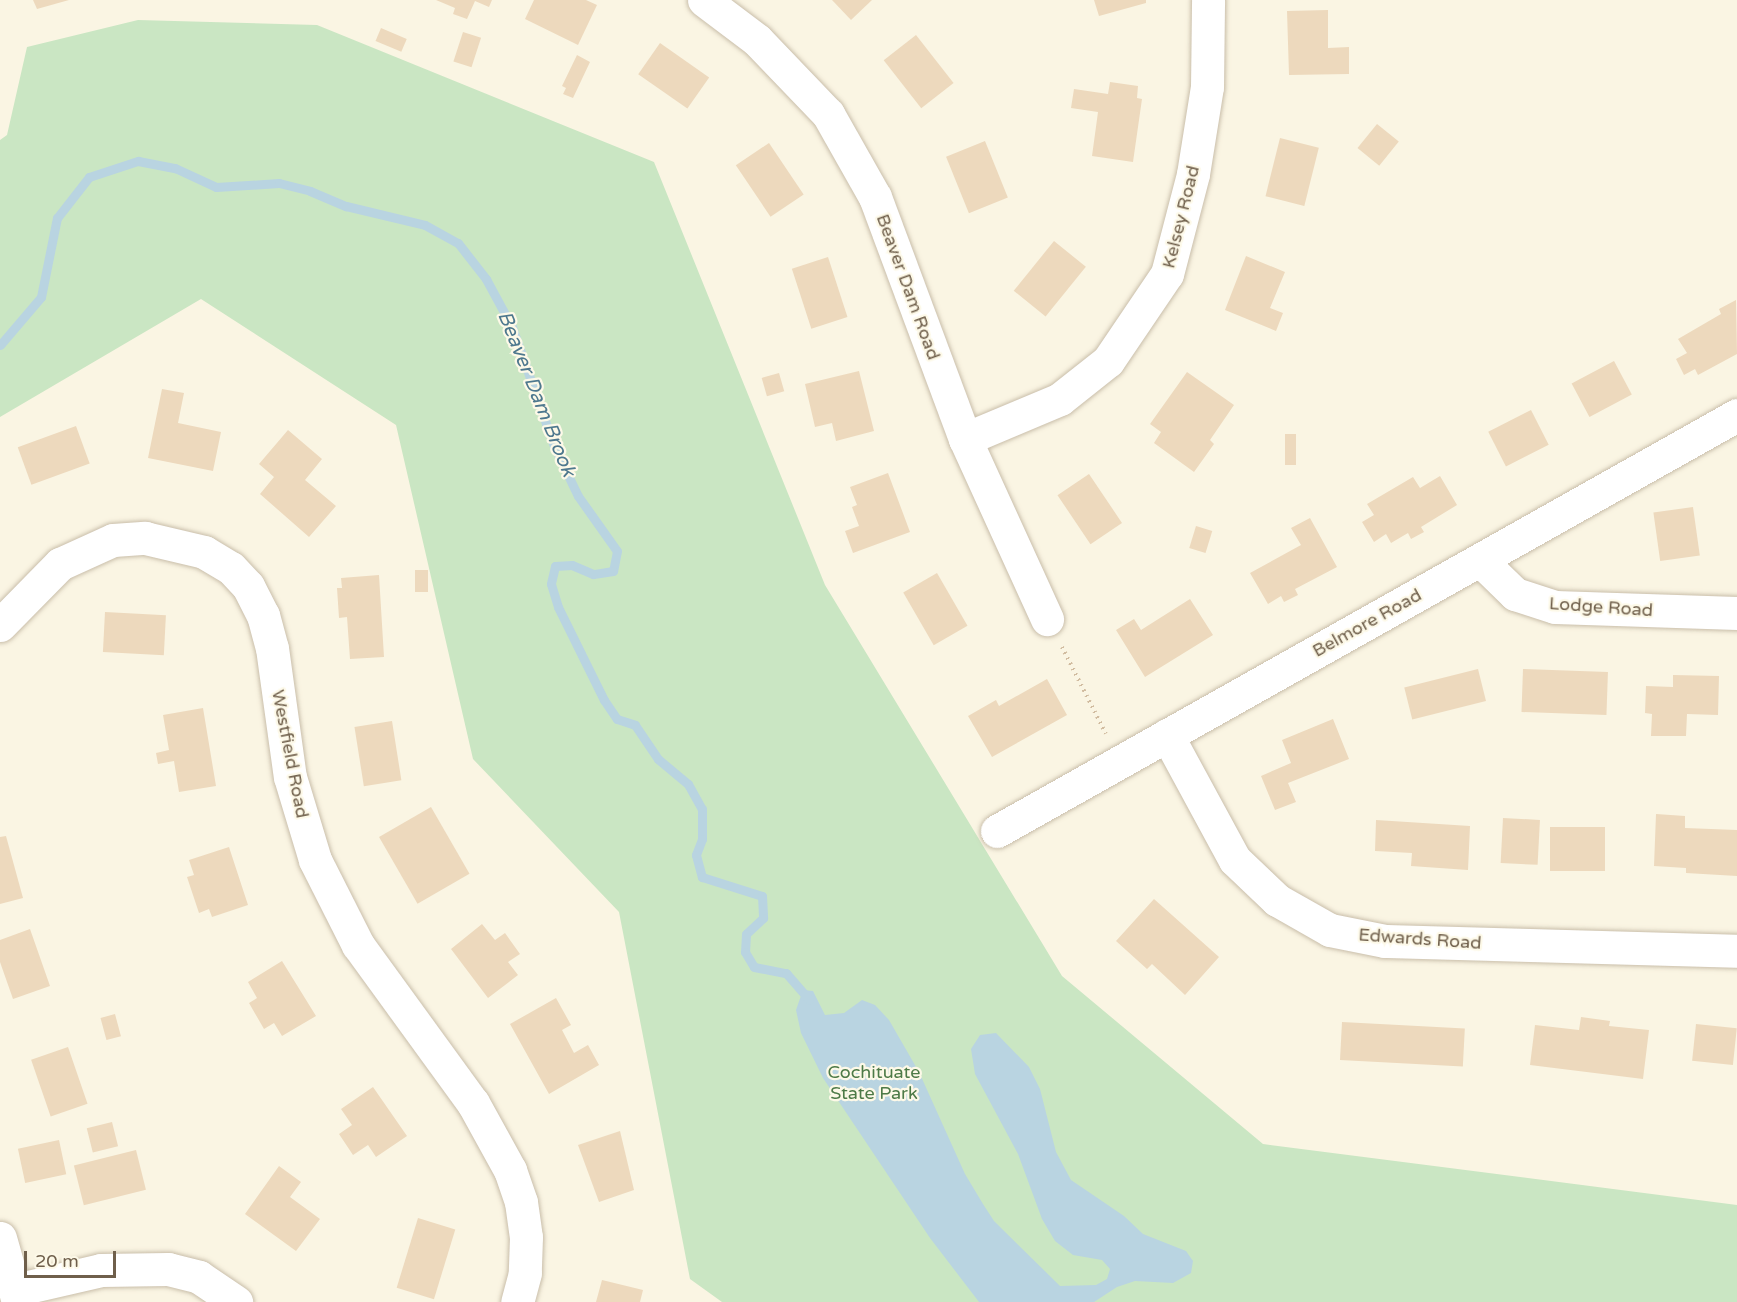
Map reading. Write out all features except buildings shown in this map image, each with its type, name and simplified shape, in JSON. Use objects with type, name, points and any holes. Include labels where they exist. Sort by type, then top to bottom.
[{"type":"street","name":"Beaver Dam Road","points":[[704,0],[757,40],[828,114],[875,197],[964,439],[1044,611]]},
{"type":"street","name":"Kelsey Road","points":[[964,439],[1060,399],[1108,362],[1167,274],[1193,174],[1207,87],[1208,0]]},
{"type":"street","name":"Belmore Road","points":[[997,831],[1737,415]]},
{"type":"street","name":"Westfield Road","points":[[0,625],[60,564],[113,540],[145,538],[204,552],[231,568],[248,586],[263,615],[272,648],[290,777],[315,860],[358,945],[468,1095],[510,1170],[521,1202],[526,1237],[525,1274],[517,1302]]},
{"type":"street","name":"Lodge Road","points":[[1480,560],[1515,594],[1555,607],[1737,614]]},
{"type":"street","name":"Edwards Road","points":[[1167,735],[1235,860],[1277,900],[1330,930],[1385,941],[1737,951]]},
{"type":"street","points":[[0,1238],[16,1296],[101,1270],[157,1269],[199,1278],[236,1302]]},
{"type":"path","points":[[1044,611],[1120,762]]},
{"type":"green space","name":"Cochituate State Park","points":[[138,20],[317,25],[654,162],[825,585],[1062,976],[1263,1144],[1737,1205],[1737,1302],[722,1302],[690,1279],[619,912],[473,759],[396,425],[201,299],[0,417],[0,140],[7,135],[27,47]]},
{"type":"water","points":[[803,990],[813,991],[825,1015],[844,1013],[862,1000],[875,1005],[889,1020],[919,1072],[965,1174],[983,1204],[994,1221],[1060,1286],[1096,1285],[1107,1279],[1110,1269],[1102,1260],[1073,1255],[1055,1241],[1042,1219],[1018,1154],[975,1074],[971,1049],[980,1035],[996,1033],[1029,1067],[1040,1089],[1056,1152],[1071,1180],[1124,1216],[1143,1234],[1186,1251],[1193,1261],[1191,1273],[1173,1283],[1135,1281],[1117,1287],[1094,1302],[979,1302],[930,1238],[823,1078],[801,1033],[796,1010]]},
{"type":"waterway","name":"Beaver Dam Brook","points":[[0,345],[41,297],[57,218],[89,177],[138,161],[175,168],[216,187],[279,183],[310,191],[346,206],[425,225],[458,243],[486,279],[512,327],[554,446],[578,496],[617,551],[613,571],[593,574],[572,565],[555,566],[551,584],[558,607],[604,700],[617,719],[635,725],[658,759],[688,784],[702,809],[702,839],[696,855],[702,877],[762,896],[763,918],[746,934],[745,952],[754,967],[786,973],[809,999]]}]
